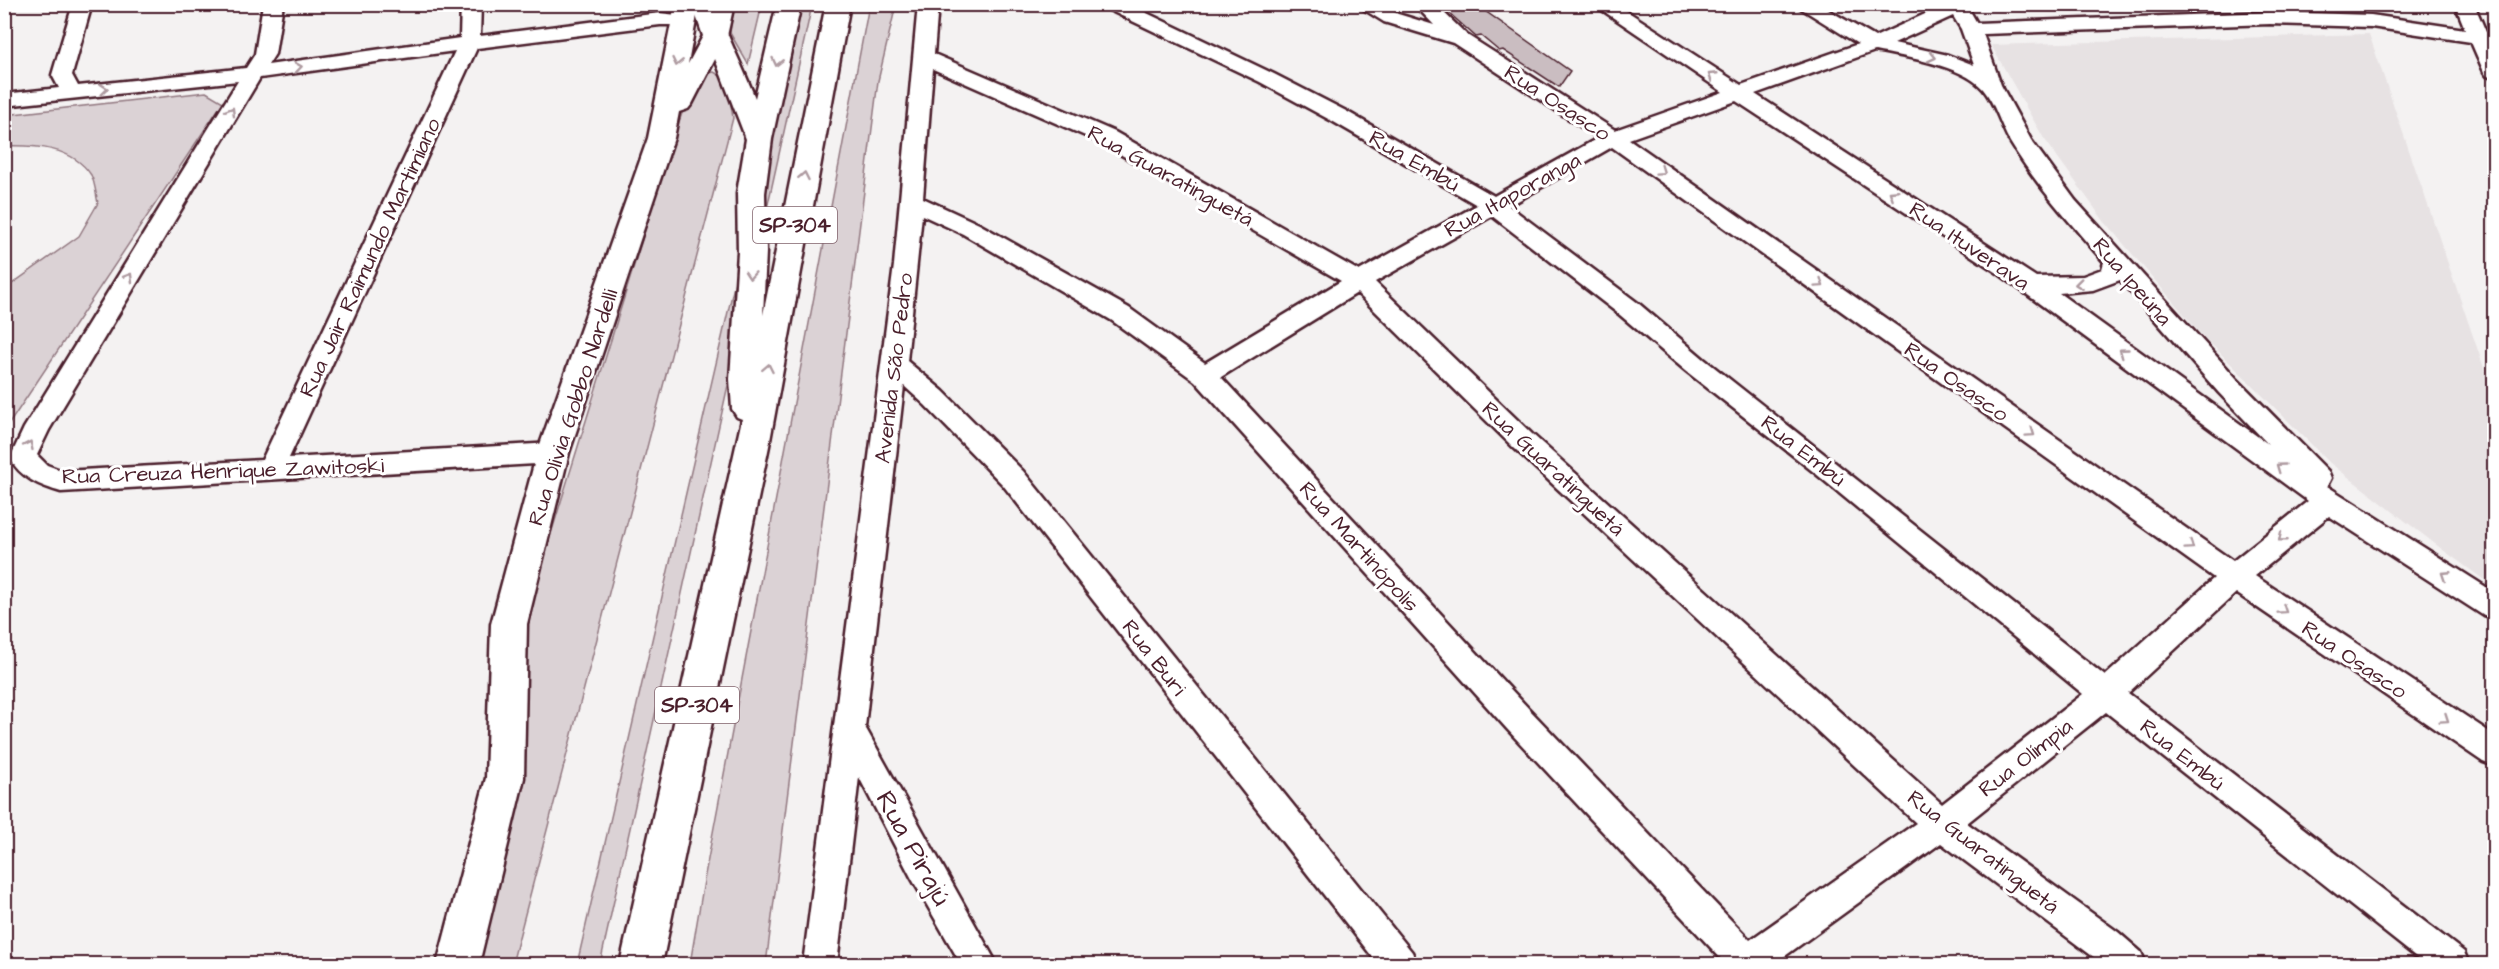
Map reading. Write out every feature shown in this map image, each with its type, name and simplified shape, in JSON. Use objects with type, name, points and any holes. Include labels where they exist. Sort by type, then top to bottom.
[{"type":"main road","points":[[704,4],[715,36],[724,51],[759,139]]},
{"type":"main road","points":[[661,138],[715,36],[722,4]]},
{"type":"main road","name":"SP-304","points":[[753,446],[744,379],[752,252],[751,193],[759,139],[789,4]]},
{"type":"main road","name":"SP-304","points":[[641,964],[753,446],[837,4]]},
{"type":"main road","points":[[661,138],[681,10]]},
{"type":"main road","name":"Rua Olivia Gobbo Nardelli","points":[[458,964],[505,778],[509,624],[553,453],[661,138]]},
{"type":"street","points":[[67,84],[82,4]]},
{"type":"street","points":[[259,63],[273,4]]},
{"type":"street","points":[[471,4],[471,36]]},
{"type":"street","name":"Avenida São Pedro","points":[[820,964],[894,364],[912,202],[928,4]]},
{"type":"street","name":"Rua Embú","points":[[1112,4],[1267,78],[1339,116],[1493,205],[1629,309],[1695,365],[2106,694],[2452,964]]},
{"type":"street","points":[[1364,4],[1391,18],[1460,39]]},
{"type":"street","name":"Rua Osasco","points":[[1423,4],[1460,39],[1613,138],[2234,577],[2494,752]]},
{"type":"street","name":"Rua Ituverava","points":[[1602,4],[2030,285],[2328,501],[2360,521]]},
{"type":"street","points":[[1803,4],[1874,45],[1941,59],[1970,71],[1991,85]]},
{"type":"street","points":[[2464,4],[2487,38],[2494,72]]},
{"type":"street","name":"Rua Itaporanga","points":[[1204,375],[1359,281],[1613,138],[1874,45],[1956,6]]},
{"type":"street","name":"Rua Ipeúna","points":[[1956,6],[1971,29],[1991,85],[2021,142],[2067,205],[2228,386],[2360,521]]},
{"type":"street","points":[[4,100],[67,84],[471,36],[660,19],[681,10]]},
{"type":"street","points":[[1971,29],[2270,18],[2371,21],[2487,38]]},
{"type":"street","name":"Rua Jair Raimundo Martimiano","points":[[270,471],[471,36]]},
{"type":"street","name":"Rua Guaratinguetá","points":[[923,57],[1107,137],[1359,281],[1523,441],[1941,824],[2106,944],[2129,964]]},
{"type":"street","name":"Rua Creuza Henrique Zawitoski","points":[[259,63],[37,428],[24,458],[38,472],[61,482],[553,453]]},
{"type":"street","points":[[4,82],[67,84]]},
{"type":"street","name":"Rua Martinópolis","points":[[912,202],[971,229],[1120,314],[1204,375],[1518,719],[1747,964]]},
{"type":"street","points":[[2030,285],[2063,285],[2100,281],[2112,274],[2116,261]]},
{"type":"street","name":"Rua Buri","points":[[894,364],[934,398],[1013,478],[1400,964]]},
{"type":"street","name":"Rua Olímpia","points":[[1747,964],[1941,824],[2106,694],[2234,577],[2328,501]]},
{"type":"street","points":[[2360,521],[2494,607]]},
{"type":"street","name":"Rua Pirajú","points":[[850,730],[924,868],[980,964]]},
{"type":"shaded area","points":[[733,5],[762,5],[748,64],[730,33]]},
{"type":"shaded area","points":[[799,5],[812,5],[600,964],[577,964]]},
{"type":"shaded area","points":[[869,5],[896,5],[878,81],[766,964],[690,964],[705,875]]},
{"type":"shaded area","points":[[2369,34],[2494,397],[2494,587],[2330,463],[2200,333],[2104,221],[2043,137],[1991,45]]},
{"type":"shaded area","points":[[714,72],[727,80],[733,118],[512,964],[475,964],[515,813],[523,659],[533,592],[675,133],[686,102],[701,75]]},
{"type":"shaded area","points":[[206,92],[223,102],[5,430],[5,289],[79,236],[98,203],[91,175],[74,159],[64,153],[41,147],[5,146],[5,115]]},
{"type":"building","points":[[1439,4],[1475,4],[1570,71],[1559,87],[1503,50],[1499,51],[1481,36],[1476,37]]}]
